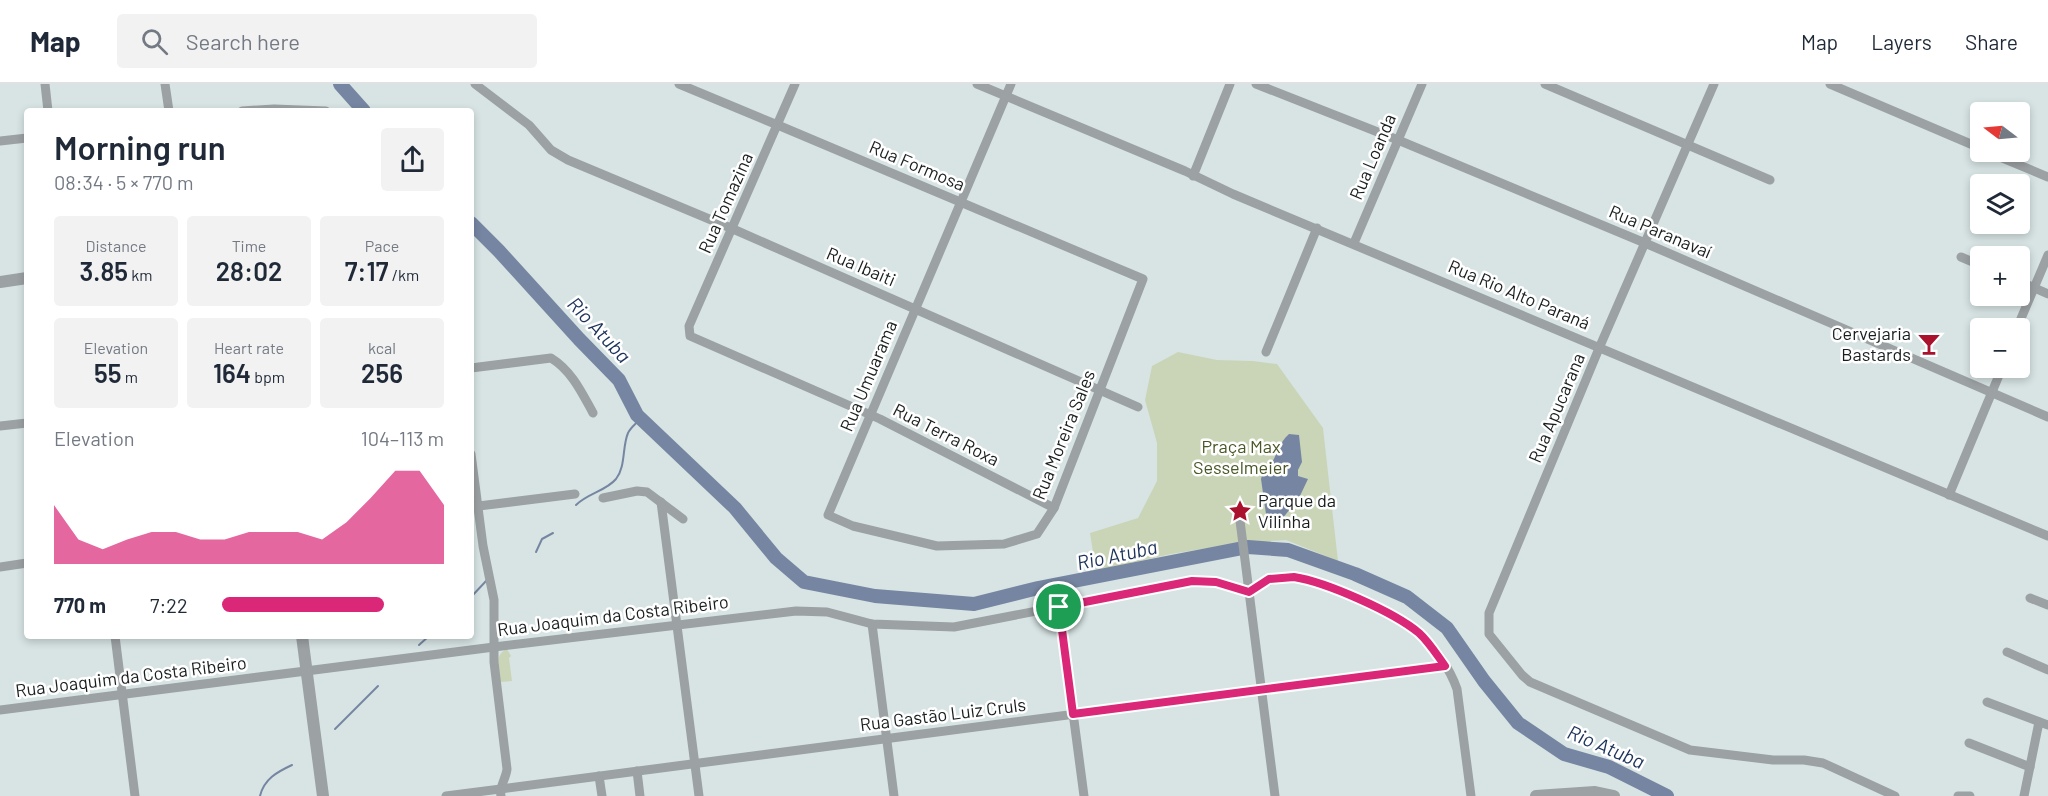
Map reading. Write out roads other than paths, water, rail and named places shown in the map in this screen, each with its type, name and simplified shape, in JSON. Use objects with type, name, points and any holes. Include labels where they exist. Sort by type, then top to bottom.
[{"type":"street","points":[[45,84],[48,108]]},
{"type":"street","points":[[165,84],[169,108]]},
{"type":"street","name":"Rua Ibaiti","points":[[475,84],[529,125],[551,150],[568,160],[733,229],[1138,407]]},
{"type":"street","name":"Rua Formosa","points":[[679,84],[1143,279]]},
{"type":"street","name":"Rua Tomazina","points":[[690,336],[689,326],[795,84]]},
{"type":"street","name":"Rua Rio Alto Paraná","points":[[977,84],[2048,536]]},
{"type":"street","name":"Rua Umuarama","points":[[828,514],[1011,84]]},
{"type":"street","points":[[1193,176],[1230,84]]},
{"type":"street","name":"Rua Paranavaí","points":[[1256,84],[1646,243],[2048,417]]},
{"type":"street","name":"Rua Loanda","points":[[1354,243],[1422,84]]},
{"type":"street","points":[[1545,84],[1770,180]]},
{"type":"street","name":"Rua Apucarana","points":[[1714,84],[1600,346],[1489,613],[1489,634],[1530,682],[1690,750],[1773,760],[1804,760],[1823,763],[1895,796]]},
{"type":"street","points":[[1830,84],[1970,144]]},
{"type":"street","points":[[0,141],[24,138]]},
{"type":"street","points":[[2012,162],[2048,177]]},
{"type":"street","points":[[1266,352],[1317,228]]},
{"type":"street","points":[[2021,318],[2048,255]]},
{"type":"street","points":[[1961,257],[1970,261]]},
{"type":"street","points":[[0,282],[24,278]]},
{"type":"street","name":"Rua Moreira Sales","points":[[828,514],[853,526],[936,546],[1004,544],[1036,534],[1054,508],[1143,279]]},
{"type":"street","points":[[2030,286],[2048,294]]},
{"type":"street","name":"Rua Terra Roxa","points":[[690,336],[870,414],[1054,508]]},
{"type":"street","points":[[474,368],[551,358],[561,365],[573,379],[593,413]]},
{"type":"street","points":[[1949,495],[1998,378]]},
{"type":"street","points":[[0,426],[24,423]]},
{"type":"street","points":[[603,498],[642,491],[652,494],[683,519]]},
{"type":"street","points":[[500,793],[507,770],[494,647],[494,600],[474,507],[575,494]]},
{"type":"street","points":[[662,502],[699,796]]},
{"type":"street","points":[[1239,513],[1275,796]]},
{"type":"street","points":[[0,567],[24,563]]},
{"type":"street","points":[[1249,592],[1261,583],[1280,578],[1309,580],[1325,585],[1411,627],[1425,639],[1445,666],[1457,689],[1471,796]]},
{"type":"street","name":"Rua Joaquim da Costa Ribeiro","points":[[0,710],[805,610],[827,612],[872,624],[954,627],[1192,581],[1216,582],[1249,592]]},
{"type":"street","points":[[2030,598],[2048,605]]},
{"type":"street","points":[[1059,607],[1084,796]]},
{"type":"street","points":[[872,624],[894,796]]},
{"type":"street","points":[[114,639],[135,796]]},
{"type":"street","points":[[302,639],[323,796]]},
{"type":"street","points":[[2007,652],[2048,670]]},
{"type":"street","name":"Rua Gastão Luiz Cruls","points":[[446,796],[500,793],[599,776],[1445,666]]},
{"type":"street","points":[[1986,702],[2043,724],[2024,796]]},
{"type":"street","points":[[1969,743],[2030,767]]},
{"type":"street","points":[[637,771],[640,796]]},
{"type":"street","points":[[599,776],[602,796]]},
{"type":"street","points":[[1536,796],[1570,792],[1608,794]]},
{"type":"street","points":[[1958,796],[1970,796]]},
{"type":"water","points":[[1289,434],[1299,435],[1302,462],[1298,476],[1308,479],[1299,498],[1282,519],[1273,520],[1266,514],[1261,479],[1263,471],[1271,463]]},
{"type":"waterway","name":"Rio Atuba","points":[[340,84],[361,108]]},
{"type":"waterway","name":"Rio Atuba","points":[[474,226],[619,380],[637,415],[735,508],[776,558],[804,582],[875,596],[974,604],[1038,588],[1248,547],[1288,550],[1355,574],[1407,597],[1447,628],[1484,681],[1518,723],[1564,754],[1609,767],[1667,796]]},
{"type":"waterway","points":[[576,505],[616,479],[621,468],[628,433],[640,419]]},
{"type":"waterway","points":[[536,552],[542,539],[553,533]]},
{"type":"waterway","points":[[474,594],[487,580]]},
{"type":"waterway","points":[[419,645],[426,639]]},
{"type":"waterway","points":[[335,729],[378,686]]},
{"type":"waterway","points":[[260,796],[265,785],[276,773],[292,765]]},
{"type":"place","name":"Cervejaria Bastards","points":[[1929,344]]},
{"type":"place","name":"Parque da Vilinha","points":[[1240,511]]},
{"type":"park label","name":"Praça Max Sesselmeier","points":[[1241,457]]}]
